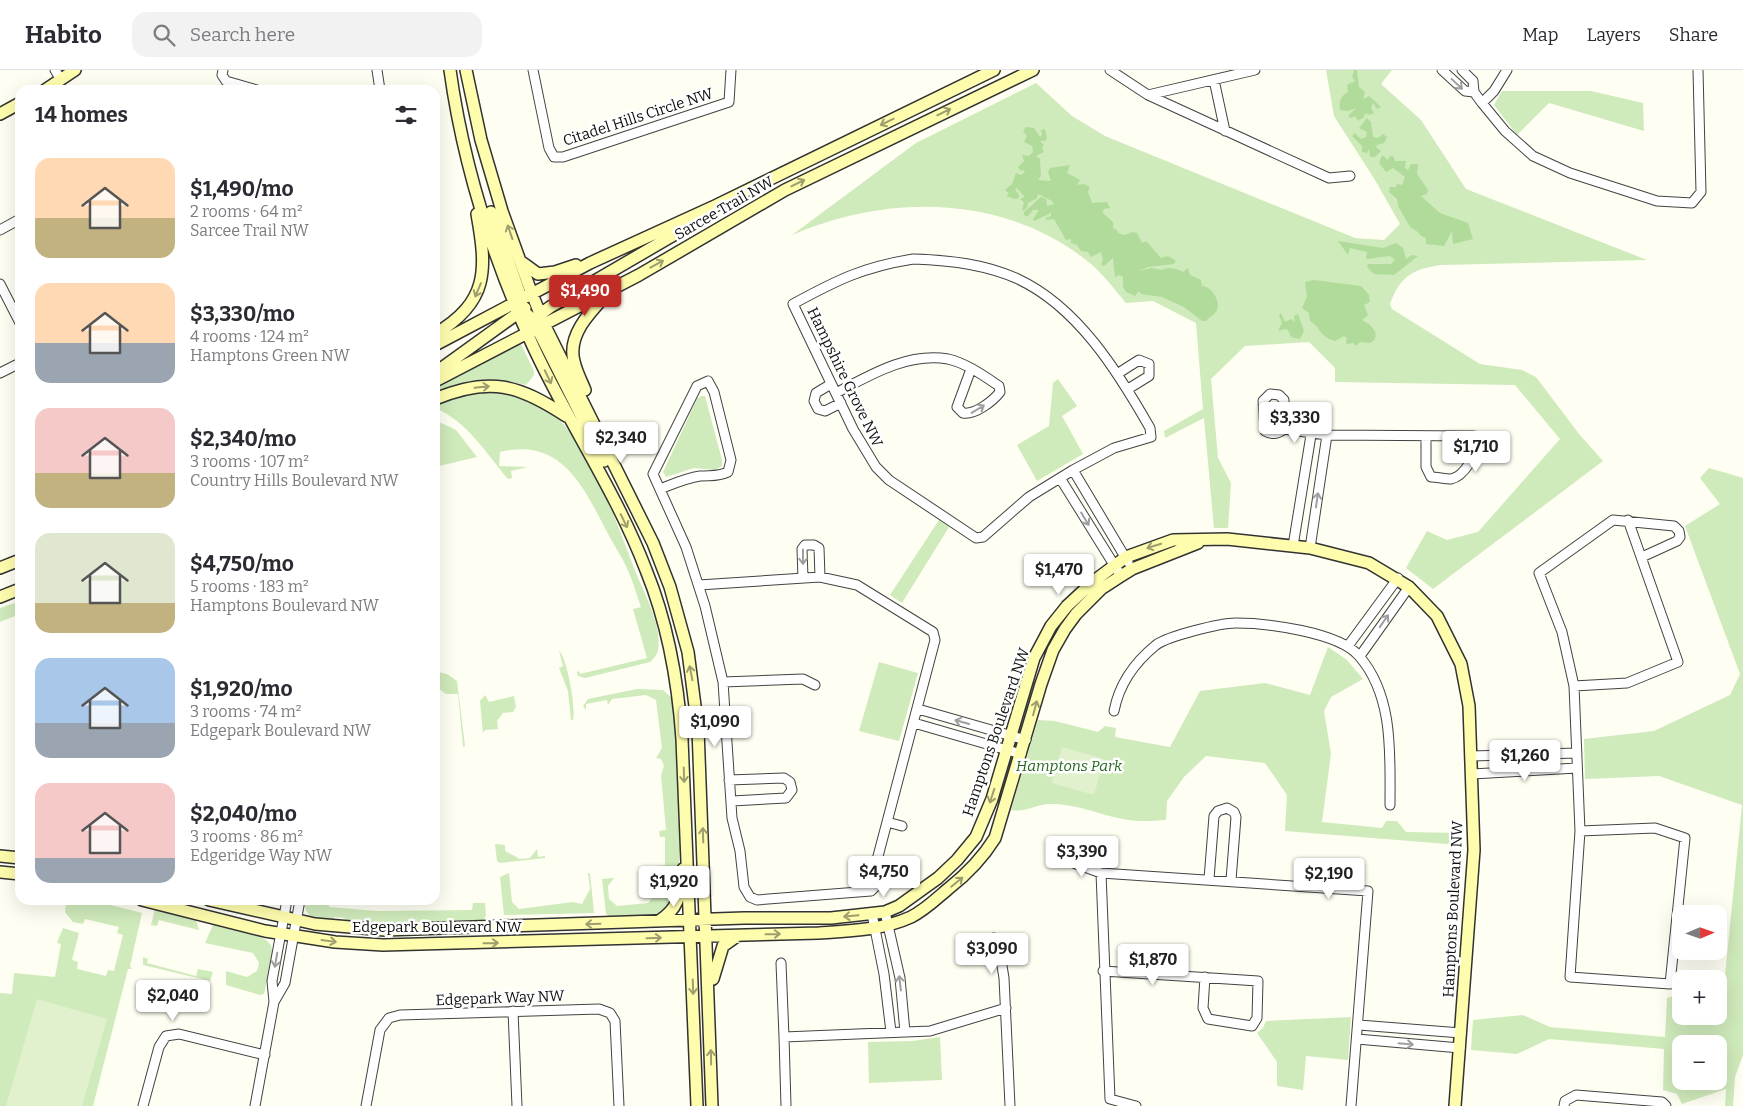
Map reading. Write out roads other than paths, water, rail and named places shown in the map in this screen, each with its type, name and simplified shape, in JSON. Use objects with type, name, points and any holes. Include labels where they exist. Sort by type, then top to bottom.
[{"type":"main road","points":[[450,70],[458,120],[494,250],[523,304],[599,432],[648,533],[670,586],[688,652],[694,685],[698,729],[712,1106]]},
{"type":"main road","points":[[466,70],[481,140],[502,211],[520,260],[523,304]]},
{"type":"main road","name":"Sarcee Trail NW","points":[[440,343],[523,304],[590,264],[717,205],[994,70]]},
{"type":"main road","name":"Sarcee Trail NW","points":[[440,378],[536,323],[614,287],[686,248],[785,190],[1033,70]]},
{"type":"main road","points":[[53,85],[72,71]]},
{"type":"main road","points":[[0,114],[15,106]]},
{"type":"main road","points":[[458,120],[472,150],[523,304],[536,323],[631,512],[648,533]]},
{"type":"main road","points":[[440,331],[461,316],[470,305],[480,284],[484,260],[476,190]]},
{"type":"main road","points":[[536,323],[696,222],[717,205]]},
{"type":"main road","points":[[520,260],[538,274],[590,264]]},
{"type":"main road","points":[[599,432],[573,360],[574,339],[585,320],[614,287]]},
{"type":"main road","points":[[440,369],[523,304]]},
{"type":"main road","points":[[536,323],[568,417],[636,545],[667,631],[679,700],[697,1106]]},
{"type":"main road","points":[[440,398],[472,388],[511,387],[536,396],[568,417]]},
{"type":"main road","name":"Hamptons Boulevard NW","points":[[690,920],[831,918],[884,912],[899,906],[938,878],[958,860],[976,836],[992,799],[1034,658],[1051,626],[1067,606],[1126,557],[1173,540],[1202,541],[1227,539],[1310,548],[1369,563],[1409,586],[1438,616],[1461,664],[1469,706],[1474,850],[1456,1106]]},
{"type":"main road","name":"Hamptons Boulevard NW","points":[[707,936],[819,933],[875,927],[910,917],[928,906],[970,872],[995,838],[1026,740],[1041,684],[1054,650],[1065,629],[1076,614],[1100,590],[1132,569],[1202,541]]},
{"type":"main road","points":[[0,568],[15,562]]},
{"type":"main road","points":[[0,598],[15,591]]},
{"type":"main road","points":[[0,598],[15,596]]},
{"type":"main road","points":[[659,921],[673,910],[676,904],[686,834]]},
{"type":"main road","points":[[0,856],[15,858]]},
{"type":"main road","points":[[0,872],[15,874]]},
{"type":"main road","name":"Edgepark Boulevard NW","points":[[162,905],[280,934],[335,942],[383,945],[707,936]]},
{"type":"main road","points":[[207,916],[209,905]]},
{"type":"main road","name":"Edgepark Boulevard NW","points":[[231,905],[284,918],[338,928],[386,930],[690,920]]},
{"type":"main road","points":[[709,995],[716,962],[723,946],[739,935]]},
{"type":"street","points":[[55,70],[61,80]]},
{"type":"street","points":[[223,70],[222,75],[226,81],[240,85]]},
{"type":"street","points":[[377,70],[379,85]]},
{"type":"street","name":"Citadel Hills Circle NW","points":[[532,70],[549,148],[554,156],[563,157],[729,102],[731,70]]},
{"type":"street","points":[[1110,70],[1148,95],[1329,178],[1350,176]]},
{"type":"street","points":[[1148,95],[1255,70]]},
{"type":"street","points":[[1442,70],[1464,91],[1474,92]]},
{"type":"street","points":[[1462,70],[1474,81],[1474,92],[1505,131],[1533,156],[1570,173],[1657,201],[1692,203],[1701,192],[1698,70]]},
{"type":"street","points":[[1482,103],[1494,91],[1507,70]]},
{"type":"street","points":[[1214,80],[1225,131]]},
{"type":"street","points":[[0,230],[15,222]]},
{"type":"street","name":"Hampshire Grove NW","points":[[913,259],[952,260],[989,269],[1018,279],[1045,295],[1067,313],[1083,330],[1128,389],[1150,428],[1152,437],[1114,448],[1073,470],[1029,497],[989,534],[976,538],[889,480],[864,451],[831,384],[793,304],[855,272],[882,264],[913,259]]},
{"type":"street","points":[[0,284],[15,313]]},
{"type":"street","points":[[836,393],[884,368],[899,363],[928,359],[949,359],[971,368],[999,386],[1000,392],[996,398],[969,414],[963,413],[957,407],[971,368]]},
{"type":"street","points":[[1117,374],[1139,360],[1149,364],[1149,376],[1128,389]]},
{"type":"street","points":[[0,373],[15,366]]},
{"type":"street","points":[[660,489],[683,480],[700,476],[719,477],[728,472],[731,460],[714,392],[708,381],[697,386],[653,474],[686,546],[699,585],[723,682],[732,818],[740,852],[744,887],[750,897],[757,900],[871,891],[879,883],[877,860],[918,709],[935,640],[934,632],[857,584],[820,578],[803,578],[699,585]]},
{"type":"street","points":[[831,384],[816,393],[814,401],[818,409],[825,411],[841,403]]},
{"type":"street","points":[[1284,429],[1312,435],[1474,436],[1478,440],[1478,447],[1459,476],[1450,479],[1431,477],[1426,467],[1426,437]]},
{"type":"street","points":[[1293,546],[1312,435]]},
{"type":"street","points":[[1310,548],[1326,435]]},
{"type":"street","points":[[1073,470],[1132,569]]},
{"type":"street","points":[[1060,478],[1120,576]]},
{"type":"street","points":[[1580,831],[1655,828],[1685,838],[1670,984],[1570,977],[1580,831],[1574,686],[1562,632],[1539,573],[1614,520],[1674,526],[1679,531],[1680,537],[1677,541],[1642,557]]},
{"type":"street","points":[[1574,686],[1626,683],[1678,662],[1628,520]]},
{"type":"street","points":[[803,578],[802,549],[805,546],[814,545],[819,548],[820,578]]},
{"type":"street","points":[[1348,646],[1398,578]]},
{"type":"street","points":[[1360,656],[1409,586]]},
{"type":"street","points":[[1114,711],[1116,698],[1129,674],[1157,644],[1191,632],[1235,623],[1277,626],[1314,633],[1348,646],[1360,656],[1377,688],[1387,716],[1390,805]]},
{"type":"street","points":[[723,682],[803,679],[815,685]]},
{"type":"street","points":[[918,709],[1026,740]]},
{"type":"street","points":[[914,723],[1021,754]]},
{"type":"street","points":[[1471,756],[1577,753]]},
{"type":"street","points":[[1472,774],[1577,768]]},
{"type":"street","points":[[729,780],[784,778],[792,786],[792,790],[786,798],[732,801]]},
{"type":"street","points":[[1208,879],[1214,816],[1218,811],[1227,808],[1234,812],[1236,817],[1231,880]]},
{"type":"street","points":[[887,822],[902,826]]},
{"type":"street","points":[[1071,862],[1101,872],[1368,891],[1359,1025],[1351,1106]]},
{"type":"street","points":[[1101,872],[1109,1103],[1136,1106]]},
{"type":"street","points":[[255,1106],[274,1002],[272,981],[286,905]]},
{"type":"street","points":[[274,1002],[284,983],[299,905]]},
{"type":"street","points":[[884,912],[900,978],[905,1032]]},
{"type":"street","points":[[872,914],[884,974],[891,1032]]},
{"type":"street","points":[[994,938],[1004,978],[1010,1106]]},
{"type":"street","points":[[781,963],[786,1106]]},
{"type":"street","points":[[1103,971],[1205,977],[1258,981],[1258,1018],[1252,1026],[1208,1019],[1203,1008],[1205,977]]},
{"type":"street","points":[[784,1037],[930,1031],[1006,1008]]},
{"type":"street","name":"Edgepark Way NW","points":[[366,1106],[380,1030],[389,1018],[400,1015],[599,1009],[610,1013],[616,1026],[619,1106]]},
{"type":"street","points":[[513,1011],[517,1106]]},
{"type":"street","points":[[1359,1025],[1461,1033]]},
{"type":"street","points":[[144,1106],[159,1046],[166,1036],[179,1034],[264,1055]]},
{"type":"street","points":[[1357,1039],[1460,1048]]},
{"type":"street","points":[[1564,1106],[1565,1101],[1576,1096],[1662,1102],[1666,1106]]},
{"type":"park label","name":"Hamptons Park","points":[[1069,766]]}]
